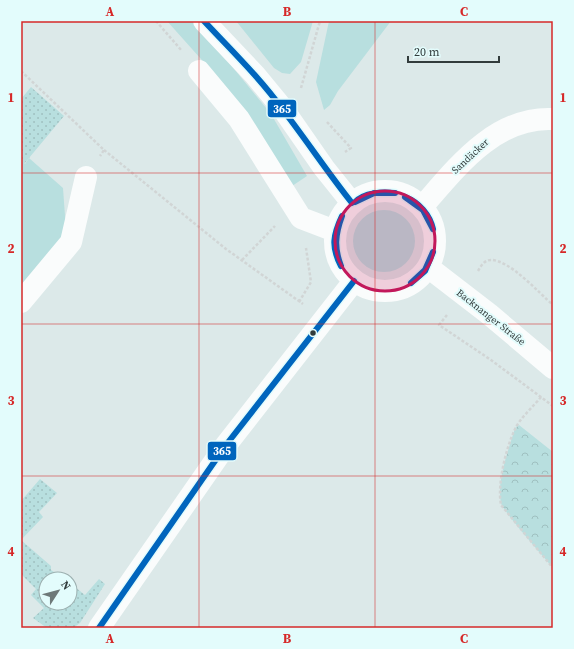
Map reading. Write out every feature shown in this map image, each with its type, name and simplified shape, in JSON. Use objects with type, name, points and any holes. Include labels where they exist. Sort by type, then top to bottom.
[{"type":"street","points":[[204,21],[283,109],[303,139],[352,203]]},
{"type":"street","points":[[199,71],[239,119],[297,212],[335,231]]},
{"type":"street","name":"Sandäcker","points":[[422,207],[454,170],[491,137],[529,121],[553,119]]},
{"type":"street","points":[[21,302],[71,242],[86,177]]},
{"type":"street","points":[[387,191],[400,193],[422,207],[434,229],[435,242],[433,255],[428,267],[413,282],[394,291],[373,290],[354,281],[346,273],[336,253],[335,231],[341,216],[352,203],[362,196],[374,192],[387,191]]},
{"type":"street","name":"Backnanger Straße","points":[[428,267],[463,296],[489,314],[553,368]]},
{"type":"street","points":[[99,628],[226,445],[354,281]]},
{"type":"path","points":[[156,21],[199,71]]},
{"type":"path","points":[[300,89],[320,21]]},
{"type":"path","points":[[21,71],[104,150],[242,260],[299,302],[311,282],[297,212],[242,260]]},
{"type":"path","points":[[86,177],[104,150]]},
{"type":"path","points":[[553,306],[514,270],[500,262],[490,260],[482,264],[463,296],[439,325],[491,360],[553,406]]},
{"type":"path","points":[[541,398],[515,428],[506,459],[499,494],[501,505],[553,568]]},
{"type":"highlighted area","points":[[375,192],[400,193],[422,207],[434,229],[435,242],[433,255],[422,276],[404,288],[383,291],[363,287],[346,273],[335,253],[334,242],[341,216],[352,203]]},
{"type":"green space","points":[[167,21],[195,21],[271,114],[307,176],[292,186],[226,87]]},
{"type":"green space","points":[[236,21],[313,21],[301,62],[290,74],[282,73],[274,68]]},
{"type":"green space","points":[[329,21],[391,21],[338,91],[330,105],[324,110],[316,82]]},
{"type":"green space","points":[[31,87],[64,116],[24,164],[21,160],[21,99]]},
{"type":"green space","points":[[29,158],[63,188],[66,230],[62,240],[21,290],[21,160],[25,164]]},
{"type":"green space","points":[[384,210],[396,212],[406,219],[413,229],[415,241],[413,253],[406,263],[396,270],[384,272],[372,270],[362,263],[355,253],[353,241],[355,229],[362,219],[372,212]]},
{"type":"green space","points":[[519,425],[553,452],[553,568],[516,524],[501,503],[500,485],[504,465],[515,428]]},
{"type":"green space","points":[[40,479],[57,493],[39,512],[43,517],[21,540],[21,501]]},
{"type":"green space","points":[[21,540],[51,566],[53,571],[38,571],[38,602],[31,595],[36,589],[21,574]]},
{"type":"green space","points":[[99,579],[105,584],[80,623],[73,628],[47,628],[33,618],[41,611],[78,611],[78,589],[85,595]]},
{"type":"transit line","name":"365","points":[[204,21],[245,64],[274,98],[352,203]]},
{"type":"transit line","name":"365","points":[[355,202],[374,193],[395,193]]},
{"type":"transit line","name":"365","points":[[355,202],[368,194],[395,193]]},
{"type":"transit line","name":"365","points":[[405,197],[415,202],[427,214],[433,229]]},
{"type":"transit line","name":"365","points":[[405,197],[423,210],[433,229]]},
{"type":"transit line","name":"365","points":[[341,266],[336,253],[334,241],[342,216]]},
{"type":"transit line","name":"365","points":[[341,266],[337,253],[336,241],[342,216]]},
{"type":"transit line","name":"365","points":[[411,283],[425,270],[433,252]]},
{"type":"transit line","name":"365","points":[[411,283],[425,271],[433,252]]},
{"type":"transit line","name":"365","points":[[99,628],[226,445],[354,281]]}]
